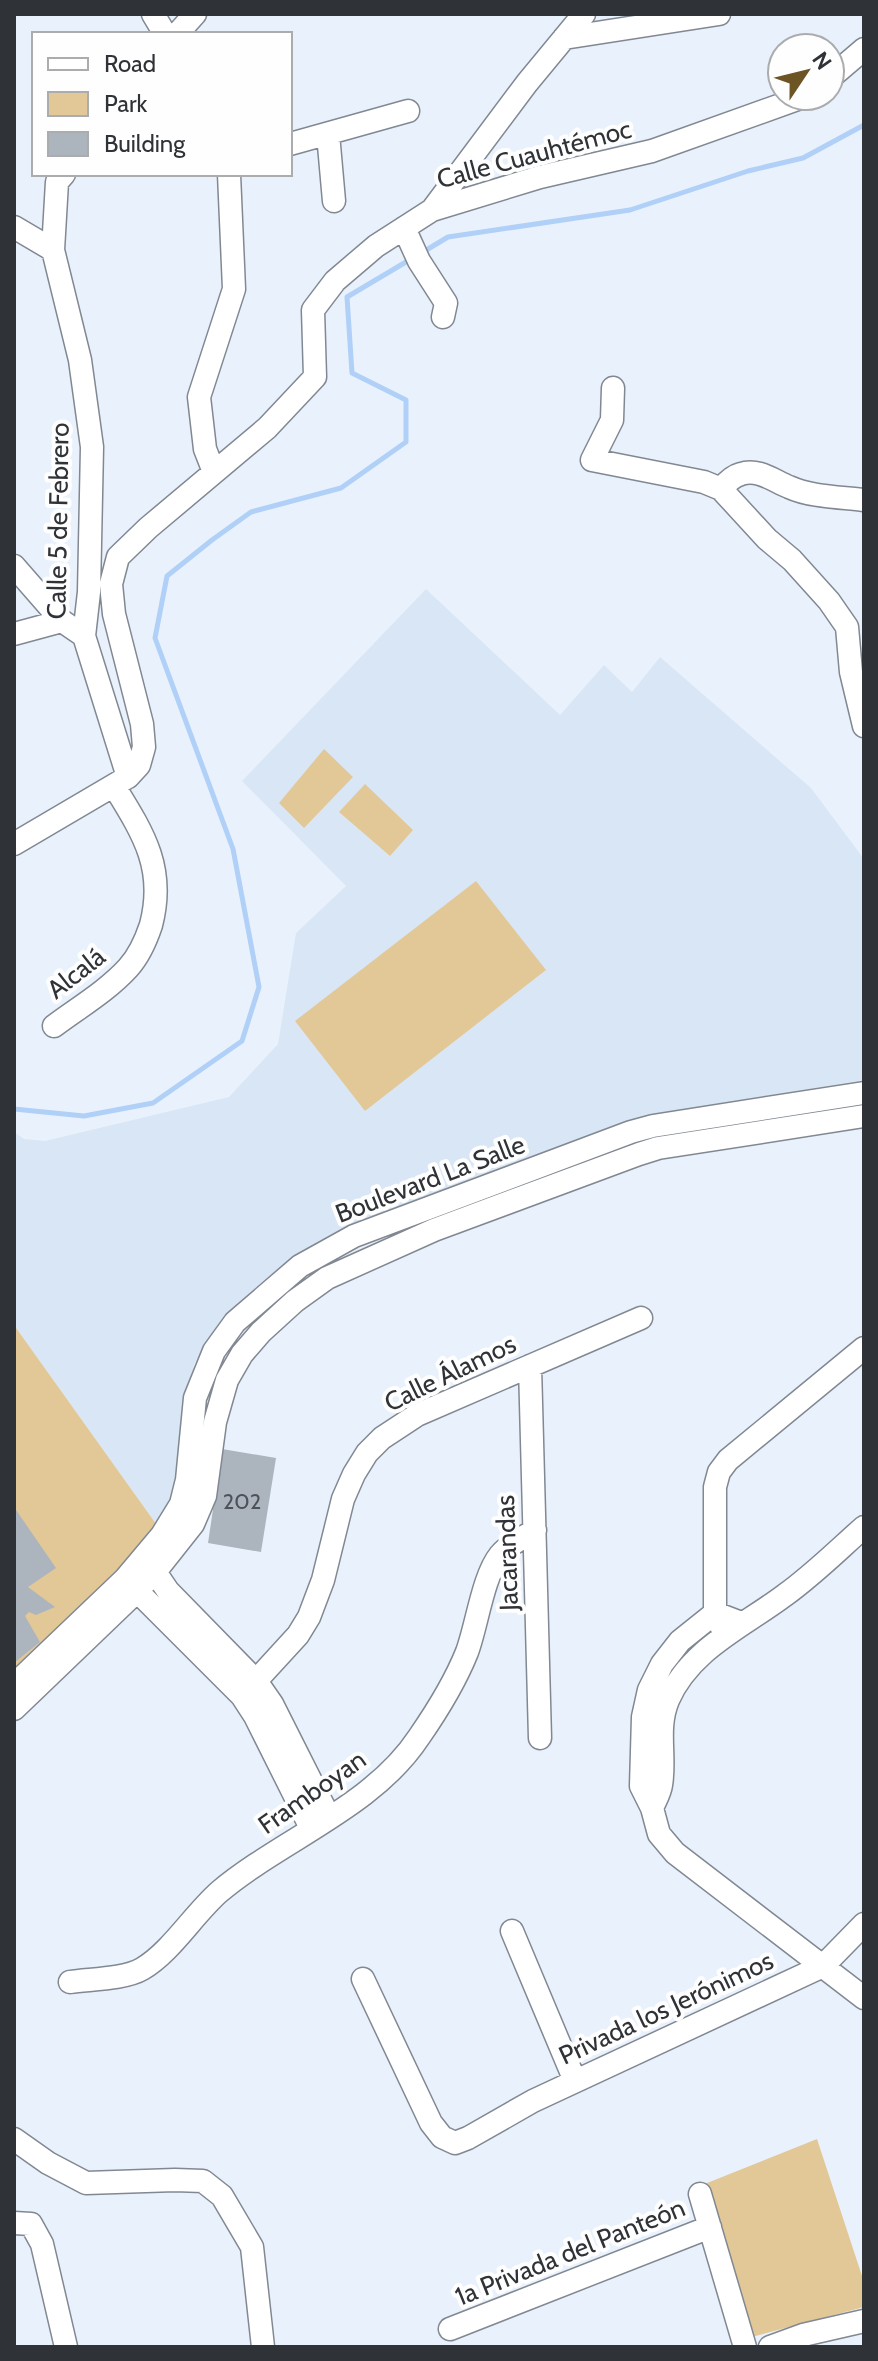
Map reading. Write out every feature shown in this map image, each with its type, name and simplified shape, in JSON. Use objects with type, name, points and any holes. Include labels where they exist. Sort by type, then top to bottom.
[{"type":"street","points":[[153,14],[164,32]]},
{"type":"street","points":[[179,32],[195,14]]},
{"type":"street","points":[[432,210],[584,14]]},
{"type":"street","points":[[564,38],[719,14]]},
{"type":"street","points":[[846,64],[864,49]]},
{"type":"street","name":"Calle Cuauhtémoc","points":[[121,781],[139,765],[143,756],[144,736],[114,614],[111,584],[118,557],[267,428],[315,377],[313,310],[335,281],[376,246],[406,234],[432,210],[540,177],[652,151],[766,110]]},
{"type":"street","points":[[292,143],[408,111]]},
{"type":"street","points":[[328,134],[334,201]]},
{"type":"street","name":"Calle 5 de Febrero","points":[[62,176],[57,182],[53,250],[80,360],[92,447],[89,592],[84,636]]},
{"type":"street","points":[[214,472],[205,449],[199,397],[234,289],[229,176]]},
{"type":"street","points":[[14,227],[53,250]]},
{"type":"street","points":[[406,234],[446,303],[443,317]]},
{"type":"street","points":[[613,388],[612,420],[592,460],[704,482],[721,489],[767,539],[792,560],[829,601],[847,627],[851,672],[864,726]]},
{"type":"street","points":[[721,489],[742,473],[762,474],[792,489],[864,500]]},
{"type":"street","points":[[14,566],[62,621],[84,636]]},
{"type":"street","points":[[14,634],[62,621]]},
{"type":"street","name":"Alcalá","points":[[54,1026],[128,968],[147,936],[156,902],[154,863],[121,781],[84,636]]},
{"type":"street","points":[[14,844],[121,781]]},
{"type":"street","name":"Boulevard La Salle","points":[[150,1565],[162,1535],[181,1504],[187,1480],[195,1398],[214,1351],[235,1322],[300,1266],[354,1236],[631,1132],[864,1093]]},
{"type":"street","name":"Boulevard La Salle","points":[[14,1709],[193,1524],[205,1496],[215,1422],[227,1380],[242,1354],[261,1332],[295,1301],[327,1278],[434,1230],[658,1148],[864,1116]]},
{"type":"street","name":"Calle Álamos","points":[[249,1688],[298,1635],[309,1617],[323,1580],[343,1499],[367,1453],[391,1431],[417,1415],[641,1318]]},
{"type":"street","points":[[715,1613],[715,1487],[719,1472],[728,1460],[864,1348]]},
{"type":"street","name":"Jacarandas","points":[[530,1366],[540,1738]]},
{"type":"street","points":[[652,1808],[661,1786],[661,1729],[668,1700],[688,1671],[734,1628],[786,1595],[864,1527]]},
{"type":"street","name":"Framboyan","points":[[70,1982],[130,1974],[143,1969],[222,1890],[387,1775],[418,1740],[460,1669],[496,1562],[512,1544],[535,1530]]},
{"type":"street","points":[[150,1565],[249,1688]]},
{"type":"street","points":[[131,1585],[249,1688],[272,1704],[320,1822]]},
{"type":"street","name":"Boulevard La Salle","points":[[14,1685],[131,1585]]},
{"type":"street","points":[[715,1613],[734,1628]]},
{"type":"street","points":[[715,1613],[680,1641],[649,1690],[642,1729],[641,1786],[652,1808],[659,1834],[675,1853],[864,1998]]},
{"type":"street","points":[[823,1966],[864,1924]]},
{"type":"street","points":[[512,1931],[575,2081]]},
{"type":"street","name":"Privada los Jerónimos","points":[[363,1979],[431,2123],[448,2141],[461,2141],[533,2101],[823,1966]]},
{"type":"street","points":[[14,2139],[48,2163],[86,2183],[203,2181],[222,2196],[252,2247],[263,2347]]},
{"type":"street","name":"1a Privada del Panteón","points":[[700,2194],[745,2347]]},
{"type":"street","points":[[14,2223],[31,2224],[42,2244],[66,2347]]},
{"type":"street","name":"1a Privada del Panteón","points":[[450,2329],[710,2227]]},
{"type":"street","points":[[770,2347],[803,2335],[864,2321]]},
{"type":"shaded area","points":[[426,589],[560,715],[604,665],[632,692],[660,657],[811,788],[864,859],[864,1080],[667,1112],[594,1134],[428,1198],[243,1305],[214,1332],[194,1364],[187,1395],[179,1484],[159,1528],[14,1325],[14,1132],[24,1139],[45,1141],[229,1097],[278,1044],[296,933],[346,886],[242,781]]},
{"type":"green space","points":[[324,749],[353,777],[304,828],[279,803]]},
{"type":"green space","points":[[365,784],[413,830],[390,856],[339,812]]},
{"type":"green space","points":[[476,881],[546,970],[365,1111],[295,1021]]},
{"type":"green space","points":[[14,1325],[159,1528],[126,1570],[14,1673]]},
{"type":"green space","points":[[817,2139],[864,2282],[864,2307],[752,2337],[702,2185]]},
{"type":"building","points":[[222,1449],[276,1458],[261,1552],[208,1543]]},
{"type":"building","points":[[14,1507],[56,1568],[28,1587],[55,1607],[36,1615],[29,1612],[25,1616],[40,1642],[14,1663]]},
{"type":"waterway","points":[[423,252],[448,237],[630,210],[748,171],[803,158],[864,125]]},
{"type":"waterway","points":[[14,1109],[84,1116],[153,1103],[242,1041],[259,987],[233,849],[155,638],[167,576],[251,512],[341,488],[406,442],[406,400],[352,373],[347,297],[411,259]]}]
